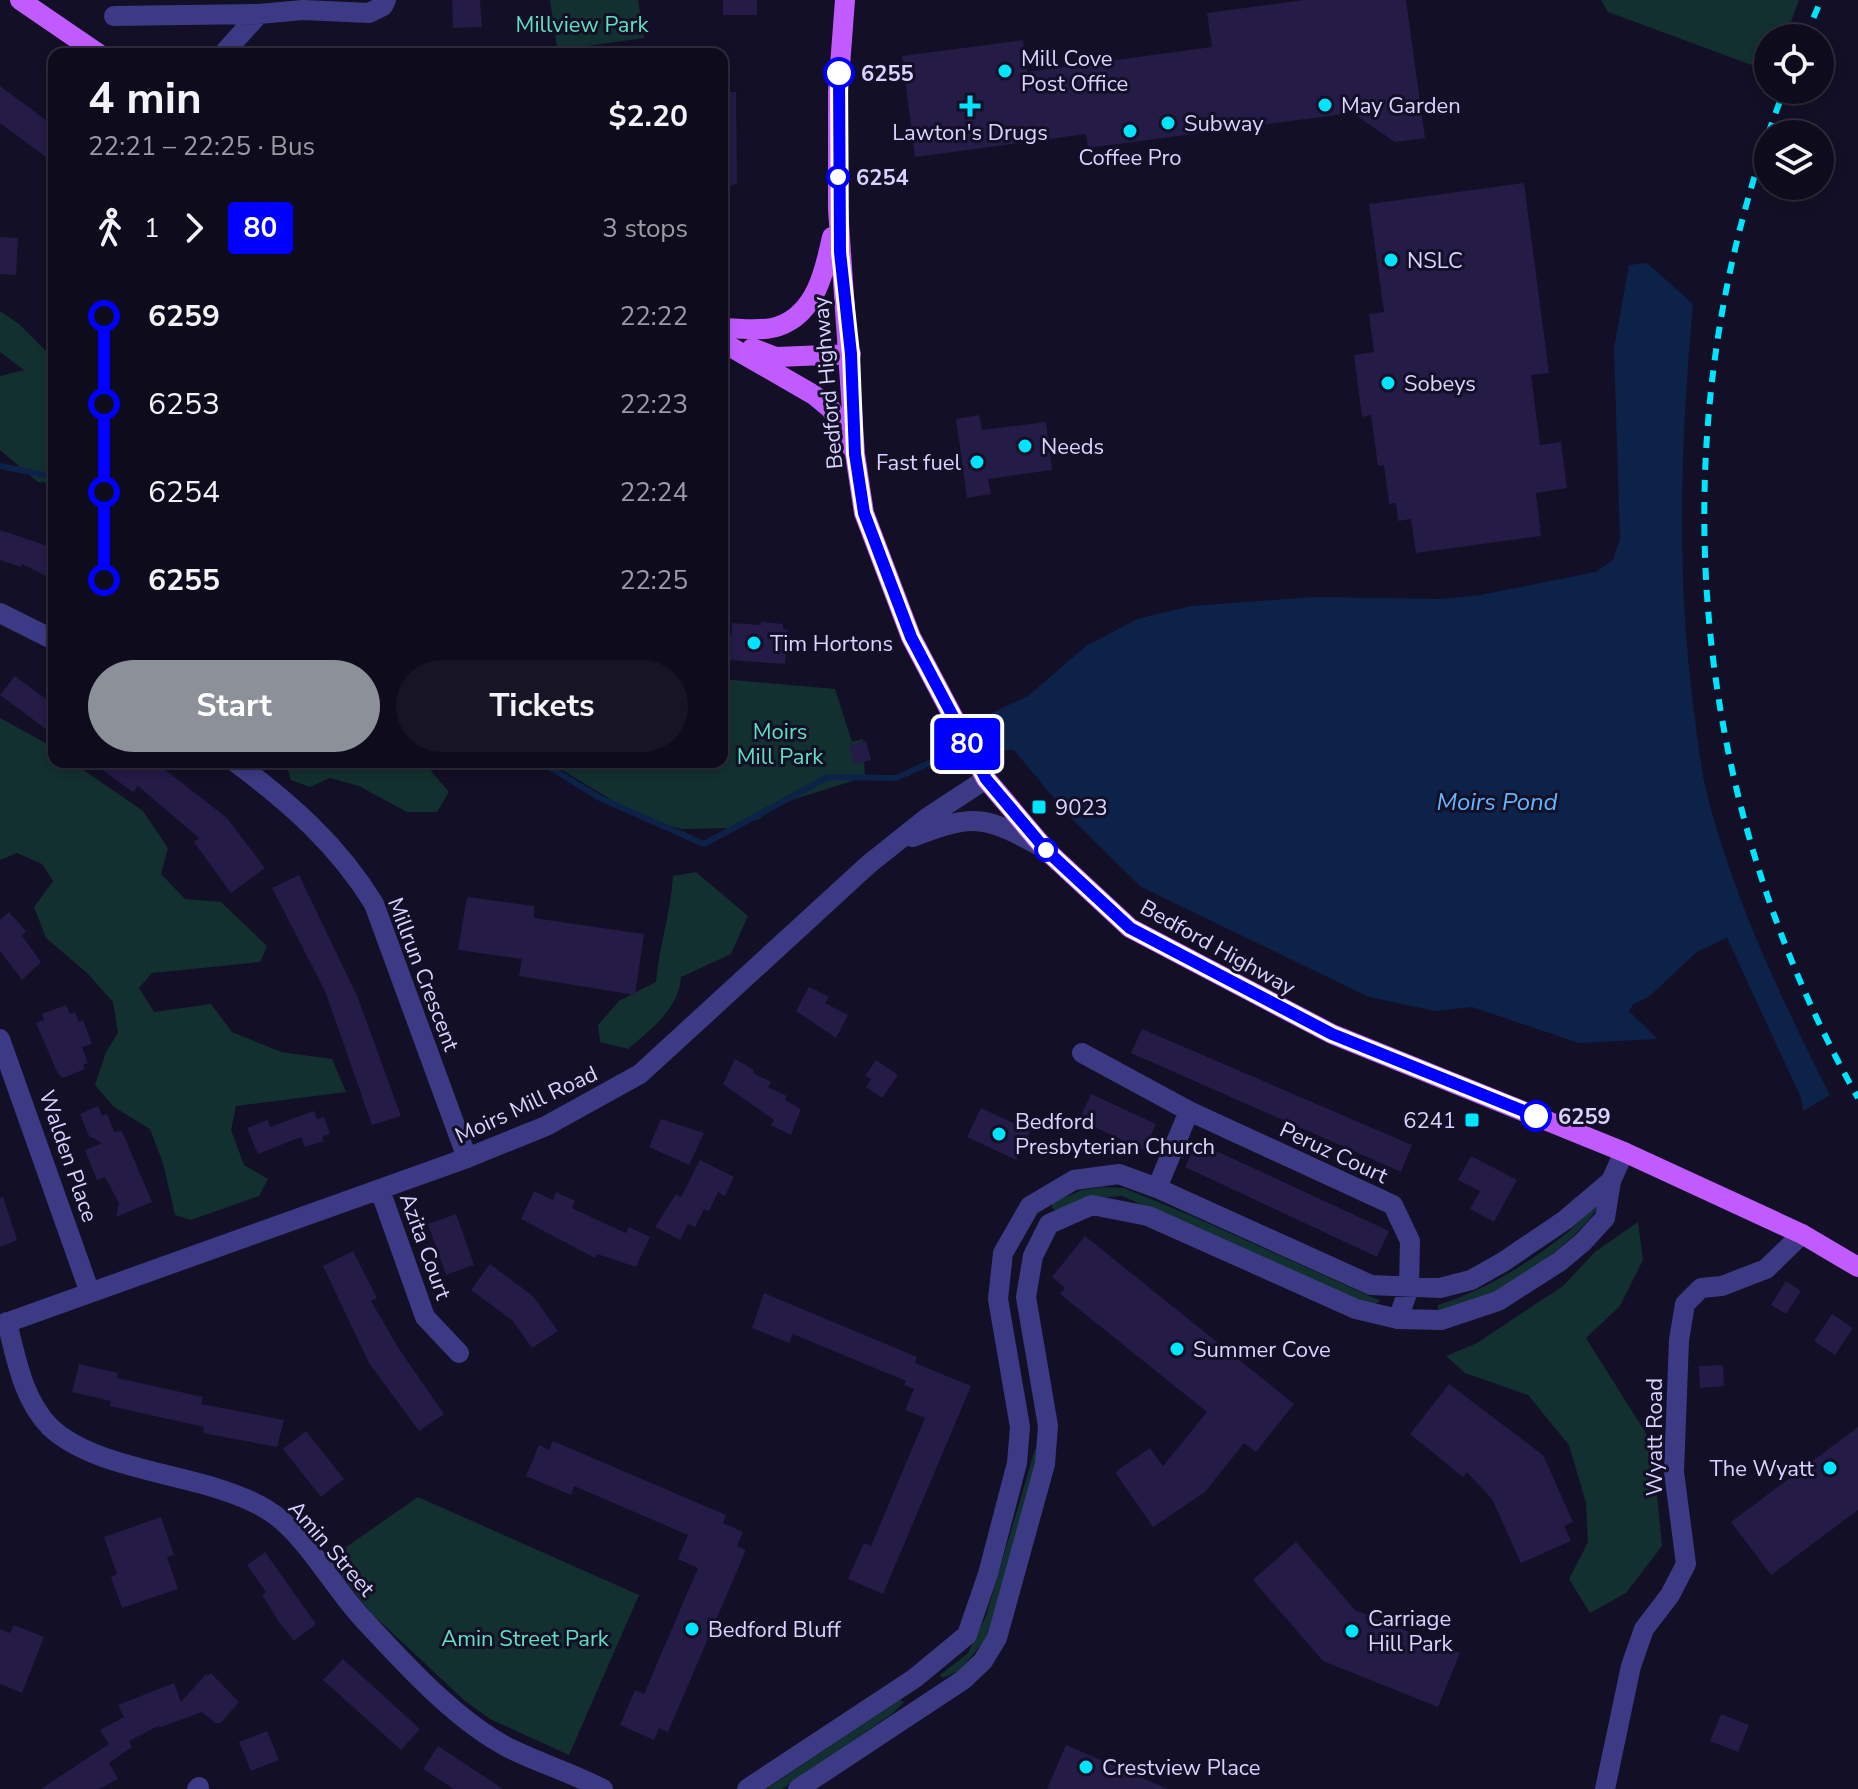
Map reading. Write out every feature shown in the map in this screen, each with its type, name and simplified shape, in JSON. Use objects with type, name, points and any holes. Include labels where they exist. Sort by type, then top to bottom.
[{"type":"main road","points":[[20,0],[90,48]]},
{"type":"main road","name":"Bedford Highway","points":[[845,0],[838,92],[838,209],[851,354],[855,454],[864,513],[911,637],[986,779],[1046,850],[1130,928],[1228,983],[1332,1034],[1624,1152],[1802,1234],[1858,1267]]},
{"type":"main road","points":[[728,328],[779,326],[807,307],[824,273],[838,209]]},
{"type":"main road","points":[[728,342],[776,357],[851,354]]},
{"type":"main road","points":[[728,344],[814,395],[831,409],[855,454]]},
{"type":"street","points":[[114,16],[259,14],[303,10],[369,13],[383,6],[386,0]]},
{"type":"street","points":[[228,48],[259,14]]},
{"type":"street","points":[[0,613],[48,637]]},
{"type":"street","name":"Millrun Crescent","points":[[242,768],[329,841],[351,867],[374,904],[467,1158]]},
{"type":"street","name":"Moirs Mill Road","points":[[4,1323],[89,1290],[380,1190],[558,1120],[640,1074],[891,846],[986,779]]},
{"type":"street","points":[[891,846],[939,827],[968,820],[994,822],[1046,850]]},
{"type":"street","name":"Walden Place","points":[[0,1039],[89,1290]]},
{"type":"street","name":"Peruz Court","points":[[1082,1053],[1189,1111],[1393,1205],[1410,1241],[1409,1288],[1398,1319]]},
{"type":"street","points":[[1157,1188],[1189,1111]]},
{"type":"street","points":[[798,1789],[963,1680],[983,1661],[997,1638],[1045,1464],[1048,1426],[1026,1297],[1033,1256],[1049,1224],[1092,1205],[1148,1216],[1356,1309],[1398,1319],[1441,1320],[1498,1301],[1559,1262],[1605,1218],[1611,1181],[1624,1152]]},
{"type":"street","points":[[747,1789],[915,1678],[967,1635],[988,1574],[1017,1463],[1020,1427],[998,1299],[1003,1253],[1030,1206],[1074,1180],[1119,1174],[1157,1188],[1371,1285],[1440,1288],[1471,1280],[1565,1220],[1611,1181]]},
{"type":"street","name":"Azita Court","points":[[380,1190],[425,1317],[459,1353]]},
{"type":"street","name":"Wyatt Road","points":[[1605,1789],[1631,1666],[1644,1629],[1670,1595],[1686,1564],[1674,1472],[1679,1340],[1685,1304],[1701,1288],[1722,1286],[1766,1269],[1802,1234]]},
{"type":"street","name":"Amin Street","points":[[4,1323],[34,1407],[64,1438],[106,1456],[237,1494],[271,1511],[341,1596],[394,1652],[485,1734],[603,1789]]},
{"type":"green space","name":"Millview Park","points":[[550,0],[638,0],[644,38],[580,48],[557,48]]},
{"type":"green space","points":[[1601,0],[1799,0],[1790,24],[1754,24],[1754,66],[1608,12]]},
{"type":"green space","points":[[0,311],[19,324],[48,353],[48,483],[38,482],[0,450],[0,376],[24,370],[0,352]]},
{"type":"green space","name":"Moirs Mill Park","points":[[728,680],[835,689],[852,742],[863,739],[865,777],[792,800],[759,819],[731,828],[681,829],[638,816],[559,768],[728,768]]},
{"type":"green space","points":[[0,718],[48,744],[48,768],[81,768],[143,811],[168,848],[161,874],[185,899],[221,902],[267,946],[260,962],[152,973],[139,988],[154,1012],[211,1004],[232,1032],[281,1052],[332,1059],[346,1092],[236,1106],[231,1130],[244,1165],[268,1179],[259,1196],[191,1220],[175,1215],[163,1163],[150,1129],[114,1107],[95,1085],[106,1052],[118,1033],[113,1002],[87,973],[46,938],[34,907],[53,881],[42,864],[17,853],[0,860]]},
{"type":"green space","points":[[287,768],[432,768],[431,771],[449,792],[437,812],[407,812],[359,786],[330,778],[310,787],[291,780]]},
{"type":"green space","points":[[696,872],[748,916],[731,954],[681,977],[669,1009],[628,1049],[600,1042],[598,1025],[619,1001],[656,982],[673,876]]},
{"type":"green space","points":[[1124,1188],[1381,1301],[1372,1305],[1122,1196],[1083,1199],[1056,1211],[1052,1208],[1052,1203],[1082,1190]]},
{"type":"green space","points":[[1600,1203],[1580,1230],[1509,1285],[1474,1304],[1442,1313],[1438,1310],[1438,1305],[1473,1292],[1522,1265],[1568,1232]]},
{"type":"green space","points":[[1638,1222],[1643,1260],[1620,1306],[1586,1338],[1652,1443],[1662,1546],[1626,1593],[1590,1613],[1569,1579],[1588,1542],[1586,1503],[1569,1445],[1528,1395],[1465,1373],[1446,1356],[1477,1343],[1563,1286],[1595,1252]]},
{"type":"green space","points":[[1035,1449],[1040,1452],[987,1638],[959,1671],[943,1678],[940,1675],[968,1653],[986,1616]]},
{"type":"green space","name":"Amin Street Park","points":[[418,1497],[639,1595],[569,1755],[490,1719],[465,1701],[371,1613],[329,1559]]},
{"type":"green space","points":[[900,1700],[904,1702],[892,1714],[782,1789],[766,1789]]},
{"type":"water","name":"Moirs Pond","points":[[1647,263],[1693,304],[1683,454],[1682,553],[1688,653],[1699,750],[1719,837],[1746,913],[1777,987],[1830,1095],[1803,1111],[1801,1098],[1727,938],[1697,952],[1649,997],[1634,1004],[1629,1011],[1658,1039],[1579,1043],[1472,1007],[1435,1011],[1369,997],[1141,887],[1067,814],[1014,750],[988,750],[972,722],[1028,696],[1086,646],[1137,619],[1191,606],[1314,597],[1443,599],[1480,595],[1596,572],[1613,560],[1620,539],[1614,348],[1629,265]]},
{"type":"pier","points":[[1727,938],[1801,1099],[1803,1111],[1799,1113],[1797,1100],[1725,943],[1699,955],[1652,1000],[1634,1011],[1661,1036],[1661,1042],[1629,1011],[1634,1004],[1649,997],[1697,952]]},
{"type":"building","points":[[452,0],[480,0],[482,27],[453,28]]},
{"type":"building","points":[[723,0],[757,0],[757,15],[723,15]]},
{"type":"building","points":[[1304,0],[1406,0],[1425,138],[1395,142],[1352,113],[1088,148],[1086,134],[915,157],[902,56],[1023,40],[1027,72],[1212,47],[1207,13]]},
{"type":"building","points":[[0,86],[48,122],[48,159],[0,123]]},
{"type":"building","points":[[728,92],[736,92],[737,183],[728,188]]},
{"type":"building","points":[[1524,183],[1549,373],[1531,375],[1540,445],[1561,442],[1567,488],[1536,493],[1541,536],[1416,553],[1411,519],[1398,521],[1396,503],[1389,504],[1384,465],[1378,466],[1371,415],[1362,417],[1354,355],[1374,352],[1369,314],[1384,312],[1369,204]]},
{"type":"building","points":[[0,237],[18,238],[16,275],[0,274]]},
{"type":"building","points":[[979,415],[982,430],[1046,422],[1052,470],[988,479],[991,494],[967,498],[956,419]]},
{"type":"building","points":[[0,530],[48,546],[48,577],[22,564],[21,567],[0,560]]},
{"type":"building","name":"Tim Hortons","points":[[761,622],[783,624],[783,629],[788,630],[785,664],[728,660],[728,636],[731,636],[732,623],[761,625]]},
{"type":"building","points":[[15,676],[48,701],[48,731],[0,695]]},
{"type":"building","points":[[866,741],[871,760],[854,765],[849,745]]},
{"type":"building","points":[[99,768],[163,768],[227,818],[265,868],[231,893],[194,842],[199,838],[138,786],[133,792]]},
{"type":"building","points":[[299,875],[358,998],[401,1116],[372,1125],[325,991],[272,888]]},
{"type":"building","points":[[467,897],[534,906],[534,918],[644,934],[635,995],[519,976],[522,959],[458,950]]},
{"type":"building","points":[[9,912],[26,931],[22,936],[41,962],[22,980],[0,951],[0,920]]},
{"type":"building","points":[[809,987],[829,997],[825,1003],[848,1015],[836,1038],[796,1011]]},
{"type":"building","points":[[66,1005],[70,1014],[75,1012],[79,1022],[83,1020],[92,1044],[82,1047],[88,1063],[83,1065],[85,1069],[63,1078],[58,1074],[36,1023],[44,1020],[42,1014]]},
{"type":"building","points":[[1142,1029],[1412,1145],[1401,1172],[1131,1053]]},
{"type":"building","points":[[735,1059],[771,1082],[768,1087],[787,1096],[785,1100],[801,1109],[791,1135],[771,1125],[774,1120],[723,1084]]},
{"type":"building","points":[[876,1060],[898,1075],[882,1098],[866,1087],[871,1079],[865,1076]]},
{"type":"building","points":[[1091,1094],[1156,1124],[1144,1150],[1079,1120]]},
{"type":"building","points":[[98,1106],[102,1116],[107,1114],[114,1132],[122,1131],[152,1202],[116,1217],[119,1203],[105,1177],[97,1180],[85,1150],[102,1143],[89,1136],[80,1114]]},
{"type":"building","name":"Bedford Presbyterian Church","points":[[981,1108],[1030,1131],[1016,1160],[967,1137]]},
{"type":"building","points":[[314,1111],[317,1119],[324,1117],[330,1134],[322,1137],[324,1141],[305,1147],[301,1137],[258,1154],[247,1128],[268,1120],[270,1127]]},
{"type":"building","points":[[661,1119],[704,1133],[689,1165],[649,1147]]},
{"type":"building","points":[[1197,1142],[1389,1231],[1377,1257],[1185,1167]]},
{"type":"building","points":[[1471,1156],[1517,1180],[1494,1222],[1470,1209],[1480,1191],[1458,1180]]},
{"type":"building","points":[[700,1160],[734,1177],[725,1196],[718,1192],[709,1211],[704,1209],[695,1227],[688,1224],[680,1240],[655,1227],[676,1194],[681,1197]]},
{"type":"building","points":[[534,1191],[553,1200],[556,1192],[575,1201],[572,1208],[626,1233],[629,1227],[650,1237],[636,1267],[597,1254],[595,1258],[521,1219]]},
{"type":"building","points":[[3,1197],[17,1240],[0,1247],[0,1198]]},
{"type":"building","points":[[456,1214],[474,1265],[446,1275],[428,1224]]},
{"type":"building","name":"Summer Cove","points":[[1085,1236],[1294,1404],[1256,1452],[1244,1443],[1205,1492],[1153,1527],[1115,1472],[1150,1448],[1163,1466],[1207,1412],[1060,1294],[1065,1288],[1052,1277]]},
{"type":"building","points":[[353,1251],[377,1298],[371,1301],[399,1349],[444,1414],[419,1431],[369,1363],[323,1266]]},
{"type":"building","points":[[490,1264],[533,1296],[558,1331],[532,1348],[513,1321],[471,1290]]},
{"type":"building","points":[[1786,1281],[1801,1291],[1786,1314],[1771,1305]]},
{"type":"building","points":[[764,1293],[917,1357],[915,1363],[971,1386],[883,1594],[848,1579],[864,1543],[871,1546],[925,1418],[905,1410],[914,1389],[904,1385],[906,1381],[793,1334],[789,1343],[752,1328]]},
{"type":"building","points":[[1832,1314],[1853,1328],[1835,1355],[1814,1341]]},
{"type":"building","points":[[79,1364],[118,1373],[117,1378],[203,1397],[201,1404],[284,1420],[277,1447],[203,1433],[204,1427],[110,1406],[111,1401],[72,1392]]},
{"type":"building","points":[[1723,1365],[1724,1386],[1700,1388],[1699,1366]]},
{"type":"building","points":[[1449,1384],[1543,1455],[1573,1522],[1564,1526],[1571,1541],[1521,1563],[1492,1499],[1467,1472],[1463,1477],[1410,1434]]},
{"type":"building","name":"The Wyatt","points":[[1858,1427],[1858,1510],[1771,1575],[1731,1522]]},
{"type":"building","points":[[306,1431],[344,1479],[321,1497],[283,1449]]},
{"type":"building","name":"Bedford Bluff","points":[[553,1441],[726,1515],[723,1523],[743,1532],[737,1546],[746,1550],[668,1732],[659,1728],[654,1740],[620,1725],[635,1690],[644,1694],[698,1568],[678,1559],[688,1535],[574,1486],[571,1495],[526,1476],[539,1445],[549,1450]]},
{"type":"building","points":[[161,1517],[174,1555],[167,1557],[178,1589],[122,1608],[111,1577],[117,1574],[104,1537]]},
{"type":"building","name":"Carriage Hill Park","points":[[1296,1542],[1355,1610],[1460,1653],[1438,1707],[1323,1661],[1253,1580]]},
{"type":"building","points":[[265,1552],[316,1624],[294,1641],[262,1595],[266,1592],[247,1565]]},
{"type":"building","points":[[14,1625],[44,1637],[22,1693],[0,1684],[0,1629],[10,1633]]},
{"type":"building","points":[[343,1659],[420,1729],[401,1750],[323,1680]]},
{"type":"building","points":[[211,1673],[239,1702],[221,1723],[215,1723],[202,1712],[158,1728],[160,1725],[129,1741],[132,1747],[109,1763],[118,1779],[99,1789],[41,1789],[109,1744],[100,1730],[124,1717],[118,1705],[174,1683],[181,1702],[206,1674]]},
{"type":"building","points":[[1721,1714],[1749,1725],[1738,1752],[1710,1741]]},
{"type":"building","points":[[267,1731],[279,1760],[251,1771],[239,1742]]},
{"type":"building","name":"Crestview Place","points":[[1066,1745],[1168,1789],[1047,1789]]},
{"type":"building","points":[[438,1746],[503,1789],[454,1789],[423,1769]]},
{"type":"waterway","points":[[0,466],[48,476]]},
{"type":"waterway","points":[[551,768],[600,798],[704,844],[828,777],[896,778],[982,739]]},
{"type":"railway","points":[[1811,24],[1821,0]]},
{"type":"railway","points":[[1773,120],[1779,104]]},
{"type":"railway","points":[[1754,183],[1733,256],[1712,379],[1704,502],[1710,626],[1728,748],[1758,868],[1802,985],[1858,1098]]},
{"type":"bus line","name":"80","points":[[839,73],[840,252],[851,354],[855,454],[864,513],[911,637],[986,779],[1046,850],[1130,928],[1228,983],[1332,1034],[1536,1116]]},
{"type":"place","name":"Mill Cove Post Office","points":[[1005,71]]},
{"type":"place","name":"6255","points":[[839,73]]},
{"type":"place","name":"May Garden","points":[[1325,105]]},
{"type":"place","name":"Lawton's Drugs","points":[[970,106]]},
{"type":"place","name":"Subway","points":[[1168,123]]},
{"type":"place","name":"Coffee Pro","points":[[1130,131]]},
{"type":"place","name":"6254","points":[[838,177]]},
{"type":"place","name":"NSLC","points":[[1391,260]]},
{"type":"place","name":"Sobeys","points":[[1388,383]]},
{"type":"place","name":"Needs","points":[[1025,446]]},
{"type":"place","name":"Fast fuel","points":[[977,462]]},
{"type":"place","name":"Tim Hortons","points":[[754,643]]},
{"type":"place","name":"9023","points":[[1039,807]]},
{"type":"place","name":"6259","points":[[1536,1116]]},
{"type":"place","name":"6241","points":[[1472,1120]]},
{"type":"place","name":"Bedford Presbyterian Church","points":[[999,1134]]},
{"type":"place","name":"Summer Cove","points":[[1177,1349]]},
{"type":"place","name":"The Wyatt","points":[[1830,1468]]},
{"type":"place","name":"Bedford Bluff","points":[[692,1629]]},
{"type":"place","name":"Carriage Hill Park","points":[[1352,1631]]},
{"type":"place","name":"Crestview Place","points":[[1086,1767]]}]
